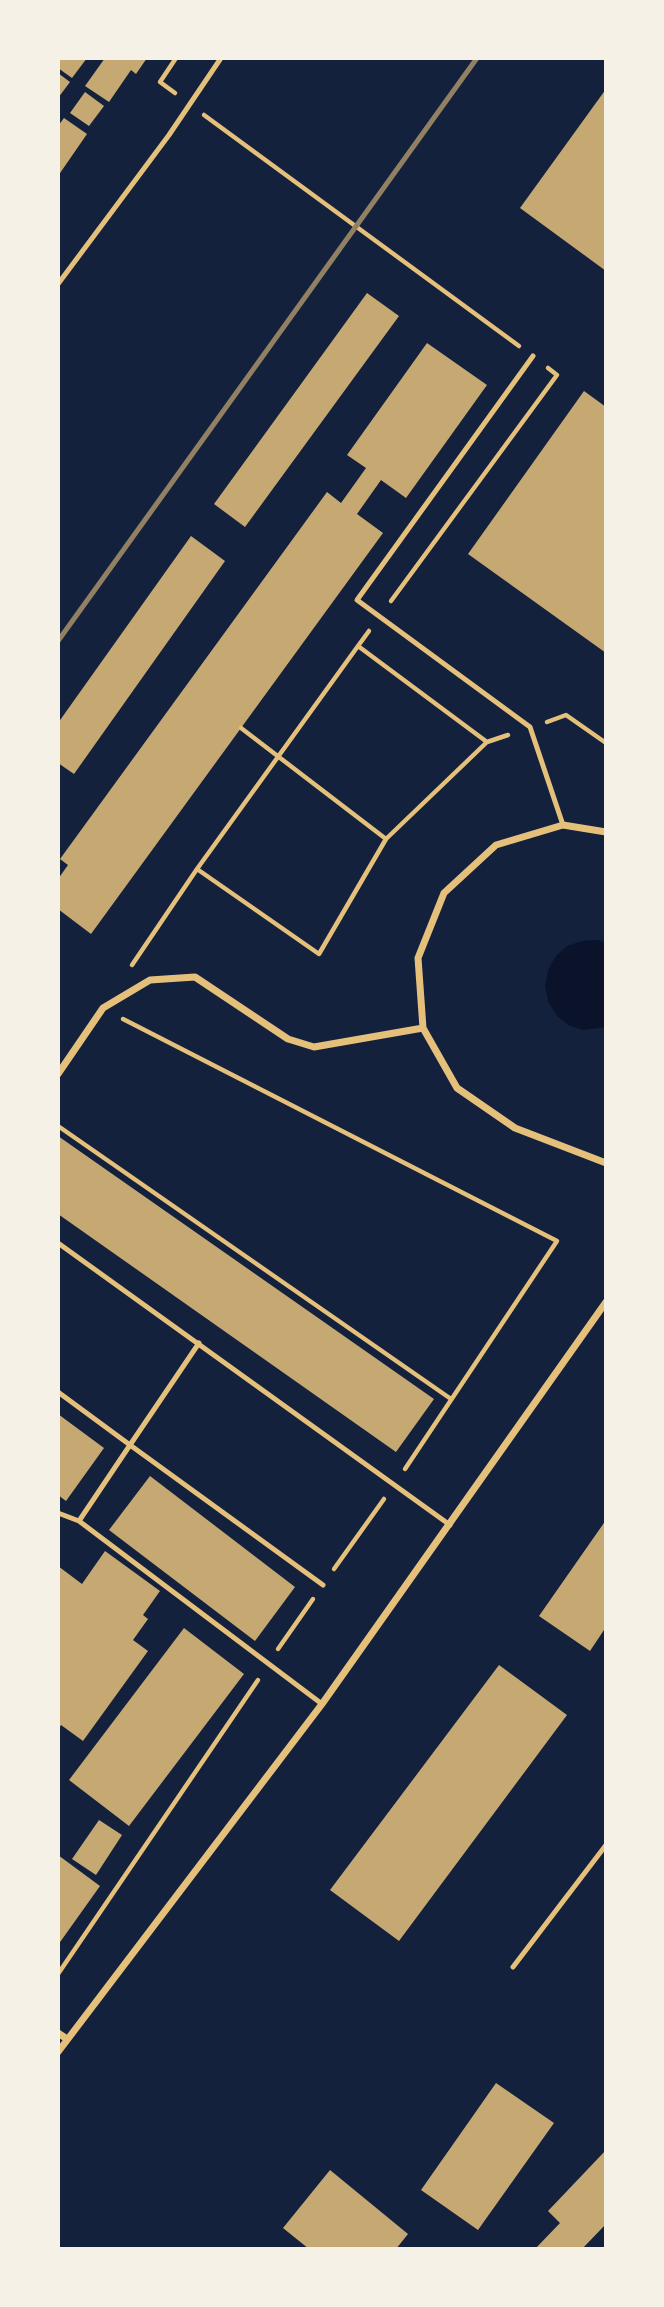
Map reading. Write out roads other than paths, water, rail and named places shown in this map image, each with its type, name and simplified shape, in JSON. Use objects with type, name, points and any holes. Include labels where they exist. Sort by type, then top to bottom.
[{"type":"street","points":[[606,832],[562,825],[496,845],[444,893],[418,958],[423,1027],[457,1088],[515,1128],[606,1163]]},
{"type":"street","points":[[58,1074],[103,1008],[150,980],[195,977],[239,1003],[288,1038],[314,1047],[423,1027]]},
{"type":"street","points":[[58,2052],[322,1704],[606,1302]]},
{"type":"street","points":[[58,2033],[67,2039]]},
{"type":"lane","points":[[58,284],[169,135],[221,58]]},
{"type":"lane","points":[[533,356],[357,600],[530,727],[562,825]]},
{"type":"lane","points":[[58,1243],[450,1525]]},
{"type":"lane","points":[[79,1521],[199,1343]]},
{"type":"lane","points":[[58,1392],[323,1585]]},
{"type":"lane","points":[[58,1513],[79,1521],[322,1704]]},
{"type":"lane","points":[[513,1967],[606,1844]]},
{"type":"water","points":[[598,940],[606,943],[606,1027],[583,1030],[568,1025],[556,1015],[548,1001],[545,986],[548,970],[556,956],[567,946]]},
{"type":"railway","points":[[58,641],[477,58]]}]
